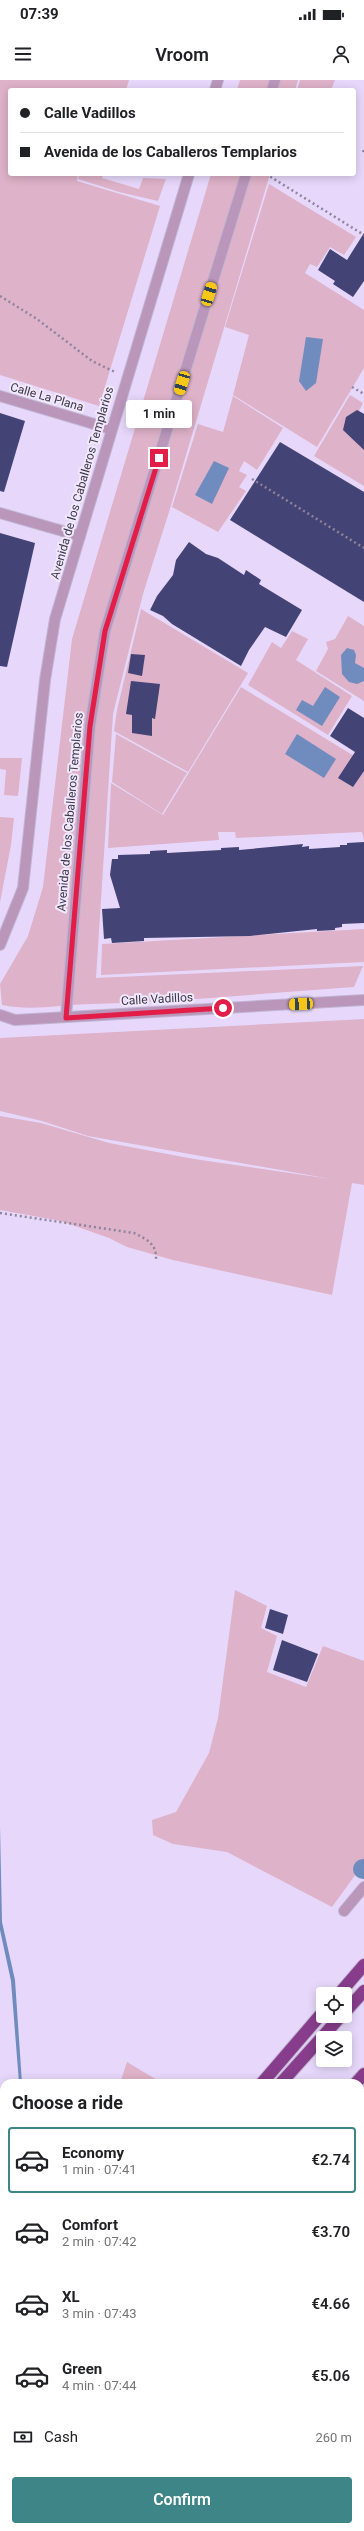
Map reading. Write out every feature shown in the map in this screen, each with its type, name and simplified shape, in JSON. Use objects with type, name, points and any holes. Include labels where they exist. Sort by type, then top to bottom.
[{"type":"highway","points":[[345,1987],[364,1965]]},
{"type":"highway","points":[[352,2004],[364,1991]]},
{"type":"highway","points":[[265,2079],[316,2020]]},
{"type":"highway","points":[[285,2079],[335,2023]]},
{"type":"street","name":"Avenida de los Caballeros Templarios","points":[[0,945],[23,888],[45,680],[55,619],[188,176]]},
{"type":"street","name":"Avenida de los Caballeros Templarios","points":[[66,1018],[90,726],[105,631],[245,176]]},
{"type":"street","name":"Calle La Plana","points":[[0,396],[111,429]]},
{"type":"street","points":[[0,513],[80,536]]},
{"type":"street","name":"Calle Vadillos","points":[[0,1014],[15,1020],[364,1000]]},
{"type":"street","points":[[344,1912],[364,1887]]},
{"type":"path","points":[[269,176],[364,235]]},
{"type":"path","points":[[0,296],[37,319],[92,361],[127,377]]},
{"type":"path","points":[[352,387],[364,394]]},
{"type":"path","points":[[252,480],[364,548]]},
{"type":"path","points":[[0,1213],[134,1233],[153,1244],[156,1259]]},
{"type":"shaded area","points":[[0,80],[129,80],[127,88],[8,88],[8,176],[78,176],[77,181],[160,206],[99,406],[0,375]]},
{"type":"shaded area","points":[[240,80],[298,80],[296,88],[238,88]]},
{"type":"shaded area","points":[[300,80],[335,80],[332,88],[298,88]]},
{"type":"shaded area","points":[[79,176],[102,176],[102,178],[139,189],[143,178],[166,179],[158,201],[119,192],[78,179]]},
{"type":"shaded area","points":[[210,176],[269,176],[143,594],[113,714],[96,978],[363,966],[354,987],[189,999],[46,1007],[23,1008],[2,1005],[0,984],[28,936],[43,887],[72,639]]},
{"type":"shaded area","points":[[269,184],[356,237],[344,255],[330,247],[317,267],[310,264],[305,273],[364,310],[364,368],[317,447],[233,395],[249,335],[225,327]]},
{"type":"shaded area","points":[[350,395],[363,403],[359,411],[364,414],[364,486],[314,456]]},
{"type":"shaded area","points":[[233,396],[283,428],[257,470],[244,461],[239,471],[247,475],[239,487],[246,491],[218,532],[172,507],[198,424],[223,432]]},
{"type":"shaded area","points":[[141,609],[248,673],[188,772],[114,731],[117,710]]},
{"type":"shaded area","points":[[348,616],[364,626],[364,701],[316,671],[328,649],[326,642],[335,639]]},
{"type":"shaded area","points":[[292,631],[308,639],[296,660],[352,696],[328,735],[248,685],[272,642],[281,648]]},
{"type":"shaded area","points":[[241,687],[364,762],[364,840],[362,832],[236,838],[235,832],[218,832],[219,840],[108,848],[111,783],[163,815]]},
{"type":"shaded area","points":[[116,734],[187,773],[162,814],[112,782]]},
{"type":"shaded area","points":[[0,758],[22,758],[18,796],[4,795],[6,770],[0,769]]},
{"type":"shaded area","points":[[0,817],[14,818],[11,845],[0,902]]},
{"type":"shaded area","points":[[364,929],[364,962],[101,975],[102,944]]},
{"type":"shaded area","points":[[364,1019],[364,1185],[352,1183],[332,1295],[173,1260],[127,1247],[109,1238],[61,1221],[0,1210],[0,1116],[41,1123],[109,1143],[194,1159],[331,1179],[88,1136],[42,1121],[0,1111],[0,1038]]},
{"type":"shaded area","points":[[235,1590],[267,1606],[261,1628],[277,1636],[267,1672],[306,1687],[323,1646],[364,1661],[364,1863],[332,1907],[227,1852],[173,1844],[153,1835],[152,1820],[176,1812],[209,1753],[218,1718]]},
{"type":"shaded area","points":[[127,2062],[155,2079],[121,2079]]},
{"type":"water","points":[[306,337],[323,339],[316,383],[306,391],[299,381]]},
{"type":"water","points":[[214,461],[229,468],[212,504],[195,495]]},
{"type":"water","points":[[347,648],[354,650],[356,655],[355,663],[364,668],[364,681],[357,684],[349,682],[342,674],[341,655]]},
{"type":"water","points":[[325,687],[340,697],[322,726],[296,710],[302,700],[313,706]]},
{"type":"water","points":[[297,734],[336,759],[324,778],[285,754]]},
{"type":"water","points":[[0,1826],[2,1922],[15,1980],[22,2079],[19,2079],[11,1981],[0,1930]]},
{"type":"building","points":[[364,233],[364,281],[353,297],[333,284],[335,281],[318,270],[330,249],[347,260]]},
{"type":"building","points":[[357,410],[364,414],[364,450],[343,430],[346,417]]},
{"type":"building","points":[[0,413],[25,421],[4,492],[0,491]]},
{"type":"building","points":[[280,442],[364,492],[364,602],[230,520]]},
{"type":"building","points":[[0,533],[35,543],[7,667],[0,666]]},
{"type":"building","points":[[189,542],[206,554],[218,558],[244,575],[246,570],[261,580],[259,584],[302,610],[286,637],[265,627],[249,650],[241,666],[172,624],[163,616],[150,610],[157,596],[173,575],[176,560]]},
{"type":"building","points":[[131,654],[145,655],[142,676],[128,673]]},
{"type":"building","points":[[131,681],[160,684],[155,719],[152,718],[152,736],[132,733],[132,715],[126,714]]},
{"type":"building","points":[[348,708],[364,718],[364,771],[353,787],[338,778],[355,752],[330,736]]},
{"type":"building","points":[[364,842],[364,923],[342,924],[342,927],[335,928],[335,930],[317,931],[317,929],[250,936],[144,938],[144,941],[112,943],[111,938],[104,939],[102,909],[120,908],[110,875],[112,859],[118,859],[118,855],[150,854],[150,851],[167,850],[167,853],[221,850],[221,848],[239,847],[239,850],[303,844],[302,847],[309,846],[309,849],[340,847],[340,845],[347,845],[347,843]]},
{"type":"building","points":[[270,1609],[288,1615],[283,1634],[265,1628]]},
{"type":"building","points":[[282,1640],[318,1654],[307,1682],[273,1670]]},
{"type":"route","points":[[159,458],[105,631],[90,726],[66,1018],[223,1008]]}]
